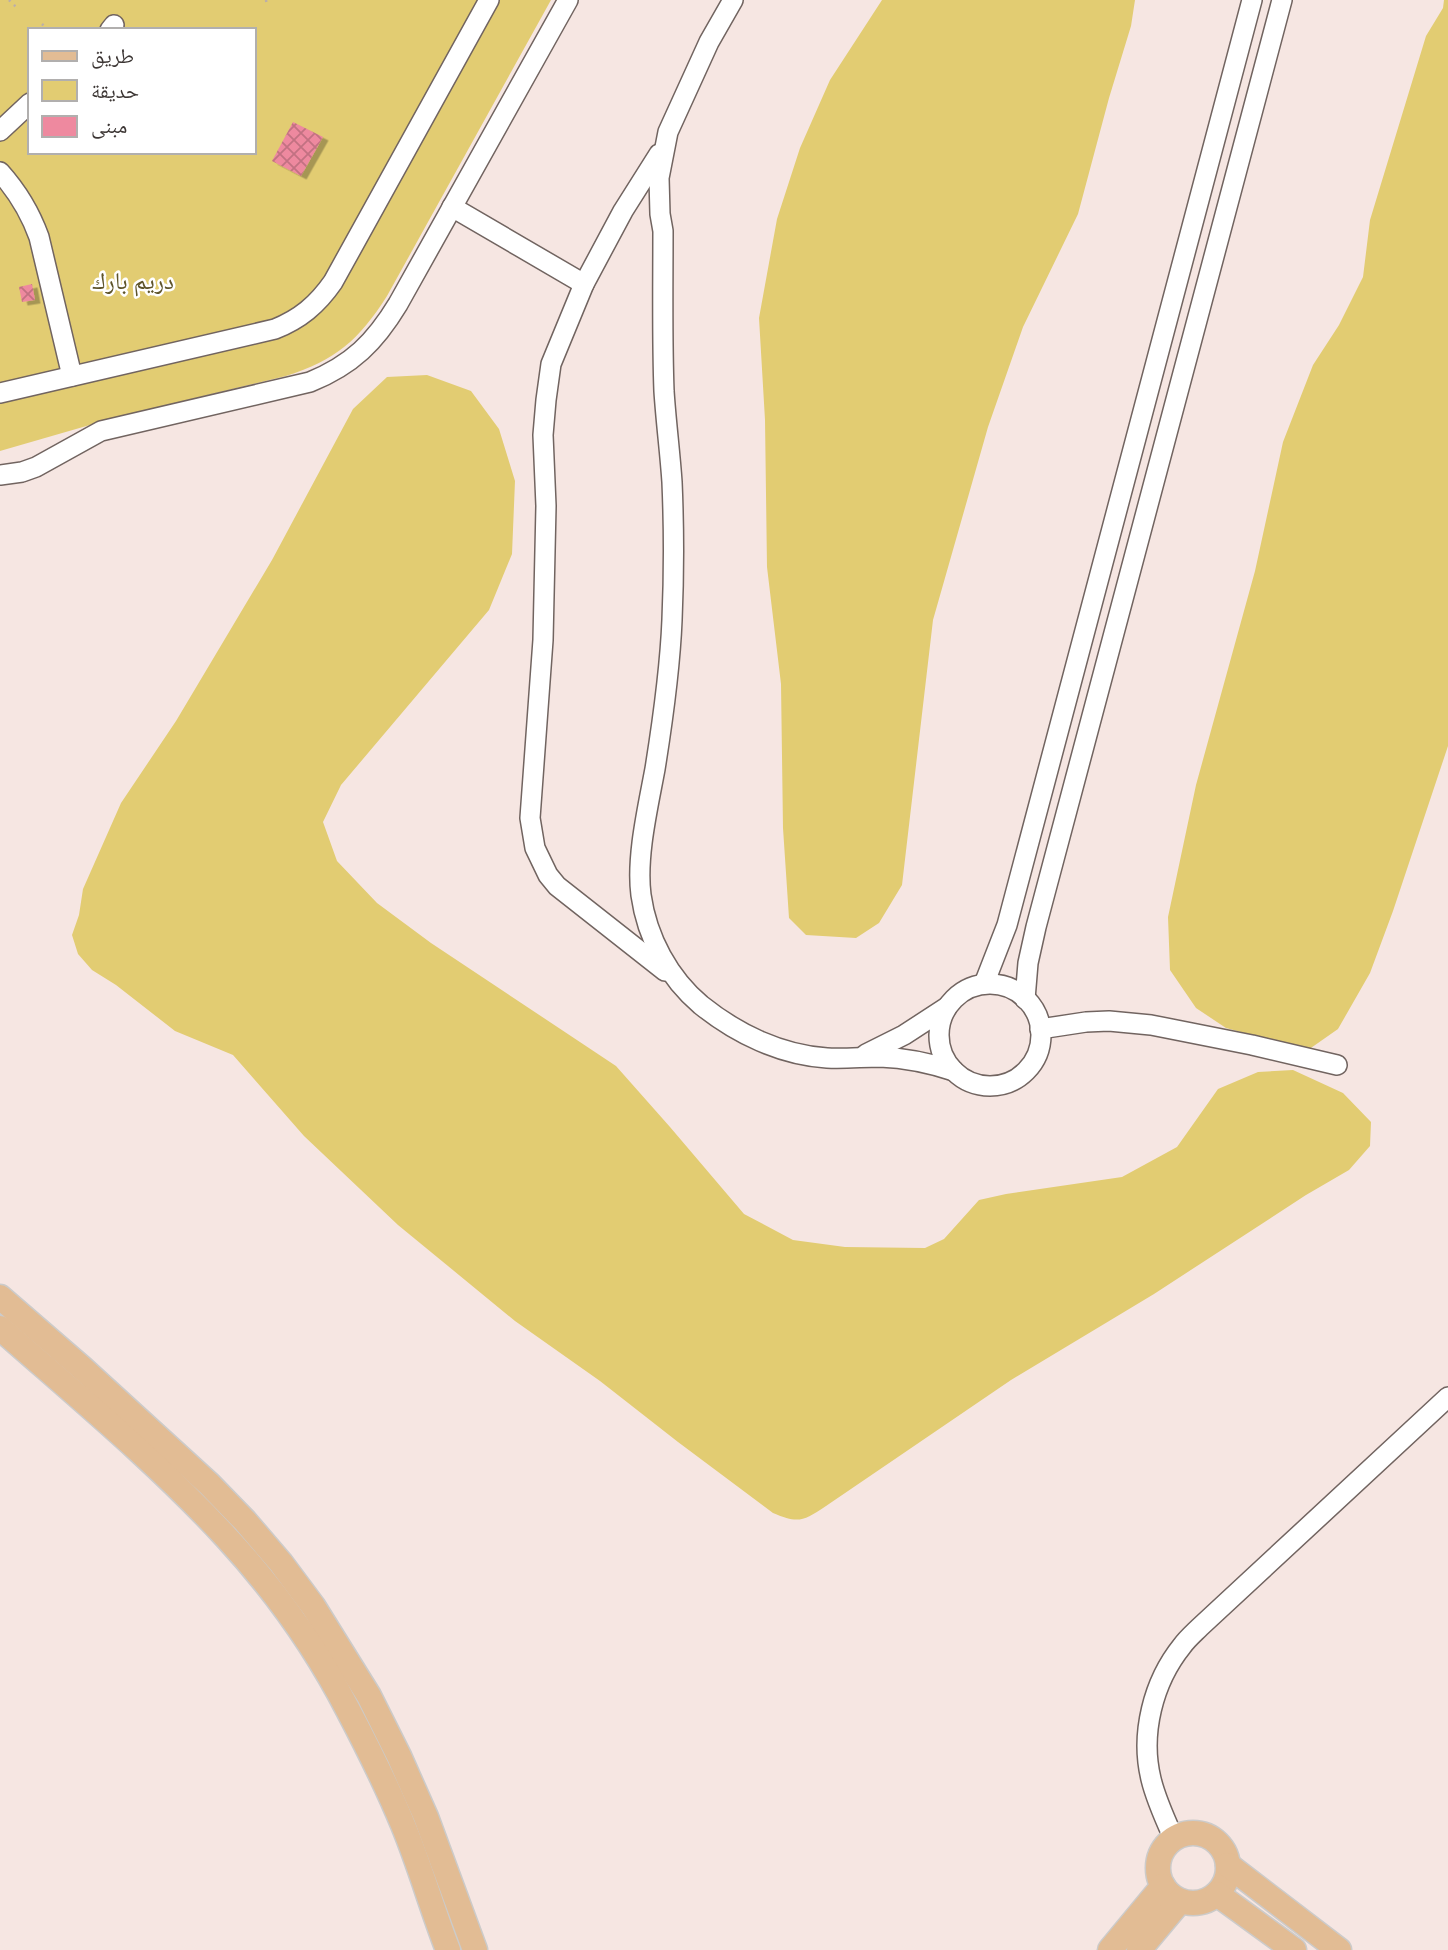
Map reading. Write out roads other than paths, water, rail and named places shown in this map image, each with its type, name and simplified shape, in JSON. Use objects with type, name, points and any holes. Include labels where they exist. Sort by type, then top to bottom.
[{"type":"main road","points":[[0,1297],[209,1484],[272,1552],[313,1606],[369,1696],[399,1756],[426,1817],[475,1950]]},
{"type":"main road","points":[[0,1328],[191,1501],[253,1567],[293,1620],[347,1708],[377,1766],[403,1826],[448,1950]]},
{"type":"main road","points":[[1191,1834],[1208,1837],[1222,1849],[1228,1865],[1226,1881],[1217,1894],[1196,1903],[1171,1894],[1158,1870],[1162,1852],[1174,1839],[1191,1834]]},
{"type":"main road","points":[[1228,1865],[1339,1950]]},
{"type":"main road","points":[[1110,1950],[1171,1894]]},
{"type":"main road","points":[[1139,1950],[1171,1894]]},
{"type":"main road","points":[[1217,1894],[1294,1950]]},
{"type":"street","points":[[0,393],[275,329],[296,320],[314,306],[332,282],[489,0]]},
{"type":"street","points":[[0,475],[22,472],[42,465],[101,431],[291,388],[329,375],[362,352],[388,321],[568,0]]},
{"type":"street","points":[[676,979],[657,949],[650,931],[644,913],[640,876],[646,820],[664,712],[672,620],[672,483],[664,393],[663,232],[658,196],[659,178],[668,132],[709,42],[733,0]]},
{"type":"street","points":[[984,984],[1007,925],[1252,0]]},
{"type":"street","points":[[1026,999],[1032,946],[1282,0]]},
{"type":"street","points":[[0,131],[28,105]]},
{"type":"street","points":[[664,147],[623,211],[584,284],[551,364],[543,435],[544,600],[530,818],[531,833],[540,862],[557,886],[676,979],[715,1015],[748,1036],[806,1055],[828,1058],[907,1059],[954,1070]]},
{"type":"street","points":[[0,172],[18,193],[34,222],[72,376]]},
{"type":"street","points":[[452,207],[584,284]]},
{"type":"street","points":[[1064,709],[1092,717]]},
{"type":"street","points":[[859,1058],[904,1035],[947,1007],[963,992],[984,984],[1006,986],[1026,999],[1038,1018],[1040,1029],[1037,1051],[1032,1062],[1006,1083],[973,1083],[947,1062],[939,1040],[942,1018],[947,1007]]},
{"type":"street","points":[[1040,1029],[1086,1022],[1151,1025],[1337,1065]]},
{"type":"street","points":[[1174,1839],[1160,1807],[1151,1777],[1147,1750],[1155,1695],[1166,1670],[1181,1647],[1200,1627],[1448,1397]]},
{"type":"park label","name":"دريم بارك","points":[[133,281]]}]
